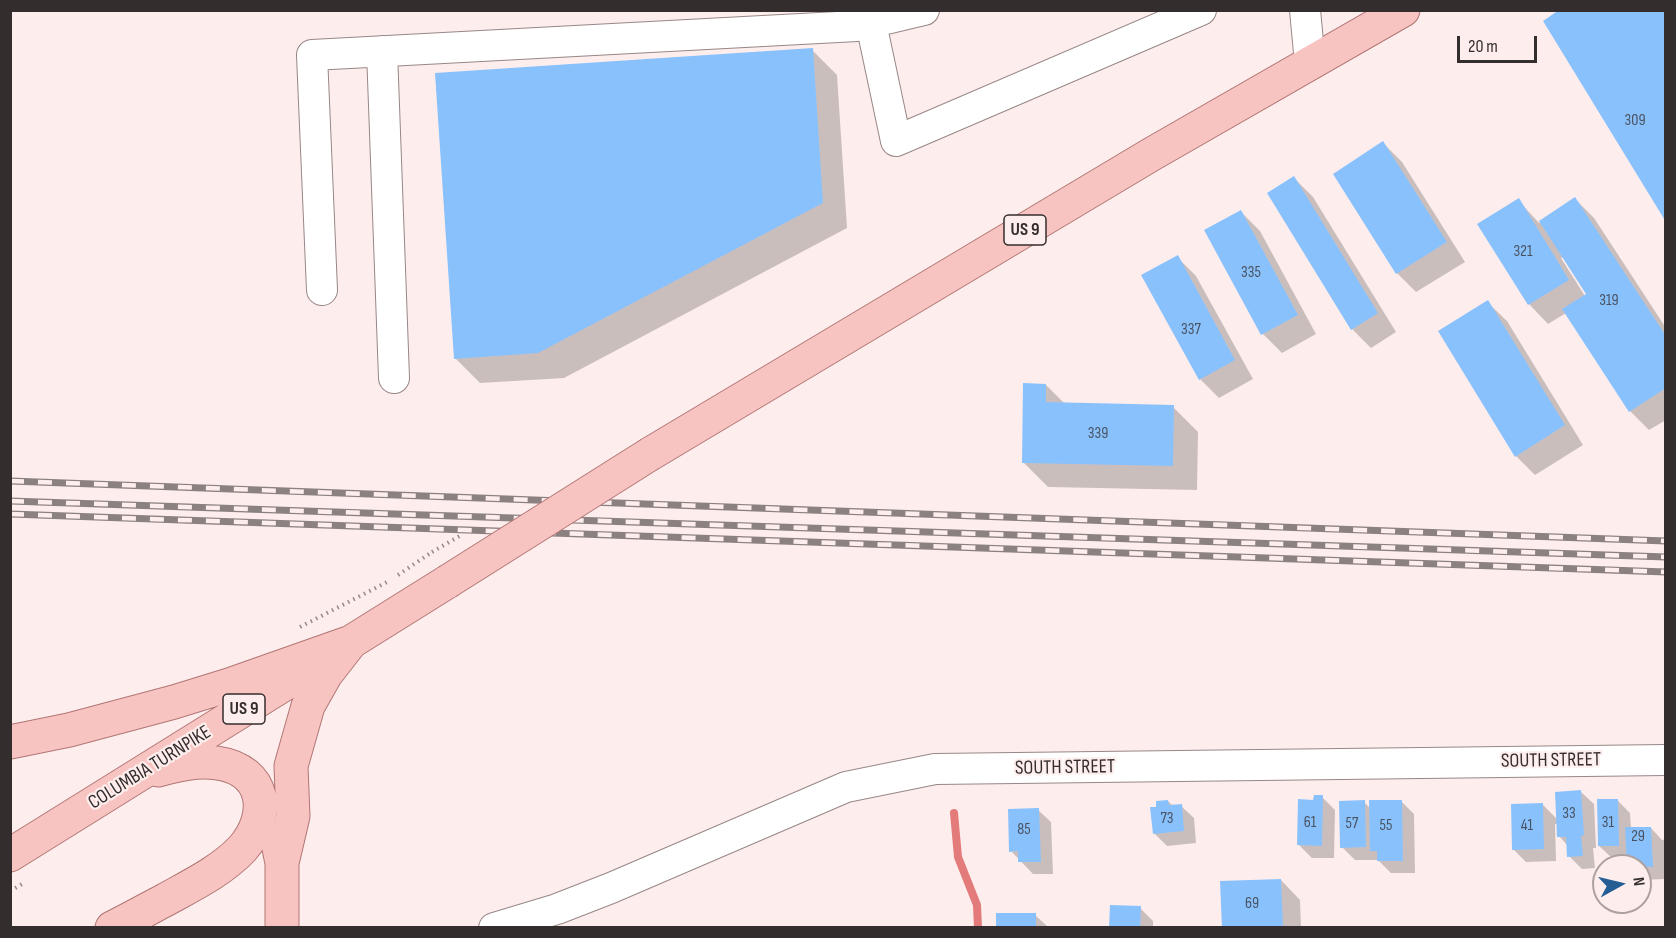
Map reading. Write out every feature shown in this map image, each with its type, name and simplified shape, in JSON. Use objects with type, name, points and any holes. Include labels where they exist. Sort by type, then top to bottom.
[{"type":"main road","name":"US 9","points":[[351,642],[650,454],[1132,166],[1403,10]]},
{"type":"main road","points":[[10,742],[80,727],[174,702],[351,642]]},
{"type":"main road","points":[[282,863],[292,816],[291,766],[308,706],[326,674],[351,642]]},
{"type":"main road","name":"COLUMBIA TURNPIKE","points":[[10,855],[351,642]]},
{"type":"main road","points":[[136,777],[172,766],[197,762],[218,763],[237,769],[254,782],[266,798],[275,821],[282,863],[282,927]]},
{"type":"main road","points":[[112,927],[197,882],[221,867],[242,848],[254,832],[260,815],[260,798],[254,782]]},
{"type":"street","points":[[322,290],[312,55],[857,26],[924,10]]},
{"type":"street","points":[[871,23],[896,141],[1201,10]]},
{"type":"street","points":[[1305,10],[1310,63]]},
{"type":"street","points":[[382,51],[394,378]]},
{"type":"street","name":"SOUTH STREET","points":[[494,927],[557,909],[611,888],[846,787],[935,769],[1665,759]]},
{"type":"building","points":[[1559,10],[1666,10],[1666,222],[1543,21]]},
{"type":"building","points":[[813,48],[823,203],[538,353],[454,359],[435,73]]},
{"type":"building","points":[[1383,141],[1447,242],[1396,274],[1333,174]]},
{"type":"building","points":[[1294,176],[1378,313],[1351,330],[1267,193]]},
{"type":"building","points":[[1575,197],[1666,336],[1666,388],[1629,412],[1562,309],[1586,294],[1539,221]]},
{"type":"building","points":[[1519,198],[1569,280],[1528,305],[1477,224]]},
{"type":"building","points":[[1241,210],[1298,315],[1261,335],[1204,230]]},
{"type":"building","points":[[1178,255],[1235,360],[1199,380],[1141,275]]},
{"type":"building","points":[[1488,300],[1565,425],[1515,457],[1438,331]]},
{"type":"building","points":[[1023,383],[1046,384],[1046,402],[1174,405],[1173,466],[1022,463]]},
{"type":"building","points":[[1581,790],[1583,856],[1567,857],[1566,837],[1557,837],[1555,792]]},
{"type":"building","points":[[1314,795],[1323,795],[1322,846],[1297,845],[1298,799],[1313,800]]},
{"type":"building","points":[[1597,799],[1618,799],[1619,846],[1598,846]]},
{"type":"building","points":[[1168,800],[1169,805],[1182,804],[1184,831],[1153,834],[1150,807],[1156,807],[1156,801]]},
{"type":"building","points":[[1365,800],[1366,847],[1340,848],[1339,801]]},
{"type":"building","points":[[1369,800],[1402,800],[1403,861],[1377,861],[1377,851],[1370,851]]},
{"type":"building","points":[[1543,803],[1544,849],[1512,850],[1511,804]]},
{"type":"building","points":[[1039,808],[1041,862],[1018,862],[1018,851],[1009,852],[1008,809]]},
{"type":"building","points":[[1625,827],[1651,827],[1653,867],[1652,854],[1626,854]]},
{"type":"building","points":[[1281,879],[1283,928],[1222,928],[1220,881]]},
{"type":"building","points":[[1110,905],[1141,906],[1140,928],[1109,928]]},
{"type":"building","points":[[996,913],[1036,913],[1036,928],[996,928]]},
{"type":"waterway","points":[[954,813],[958,857],[977,905],[978,928]]},
{"type":"railway","points":[[10,481],[1666,541]]},
{"type":"railway","points":[[10,501],[1666,557]]},
{"type":"railway","points":[[10,514],[1666,572]]}]
